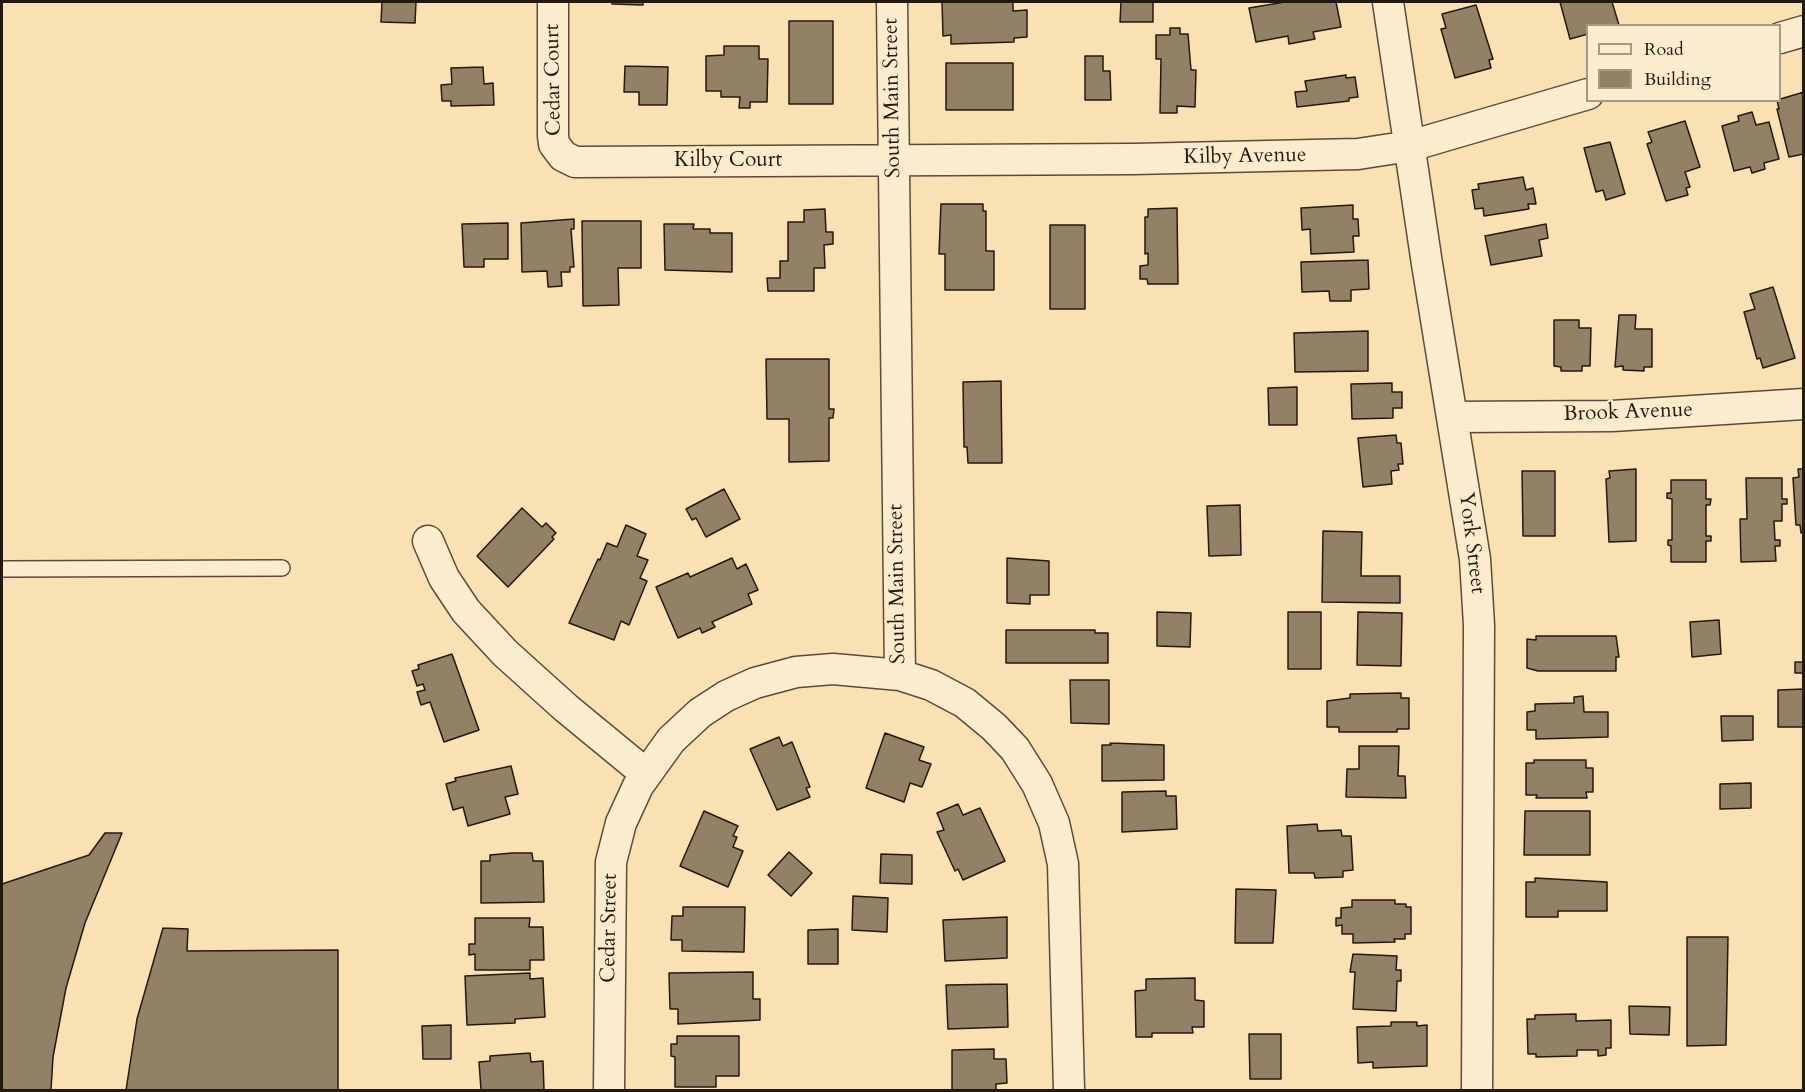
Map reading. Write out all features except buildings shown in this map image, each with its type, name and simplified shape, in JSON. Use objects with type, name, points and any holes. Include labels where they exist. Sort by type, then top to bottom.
[{"type":"street","name":"Cedar Court","points":[[553,2],[553,136],[562,156]]},
{"type":"street","name":"South Main Street","points":[[892,2],[900,675],[931,685],[965,703],[994,727],[1015,749],[1037,784],[1054,823],[1063,864],[1069,1090]]},
{"type":"street","name":"York Street","points":[[1388,2],[1475,559],[1479,625],[1477,1090]]},
{"type":"street","points":[[1781,37],[1803,31]]},
{"type":"street","name":"Kilby Avenue","points":[[894,160],[1133,159],[1358,154],[1410,146],[1586,94]]},
{"type":"street","name":"Kilby Court","points":[[562,156],[575,162],[894,160]]},
{"type":"street","name":"Brook Avenue","points":[[1452,417],[1612,416],[1803,404]]},
{"type":"street","points":[[428,541],[444,578],[466,611],[505,652],[566,708],[645,773]]},
{"type":"street","name":"Cedar Street","points":[[609,1090],[611,862],[621,823],[645,773],[670,740],[699,713],[726,696],[754,683],[796,672],[833,669],[900,675]]},
{"type":"lane","points":[[2,569],[282,568]]}]
